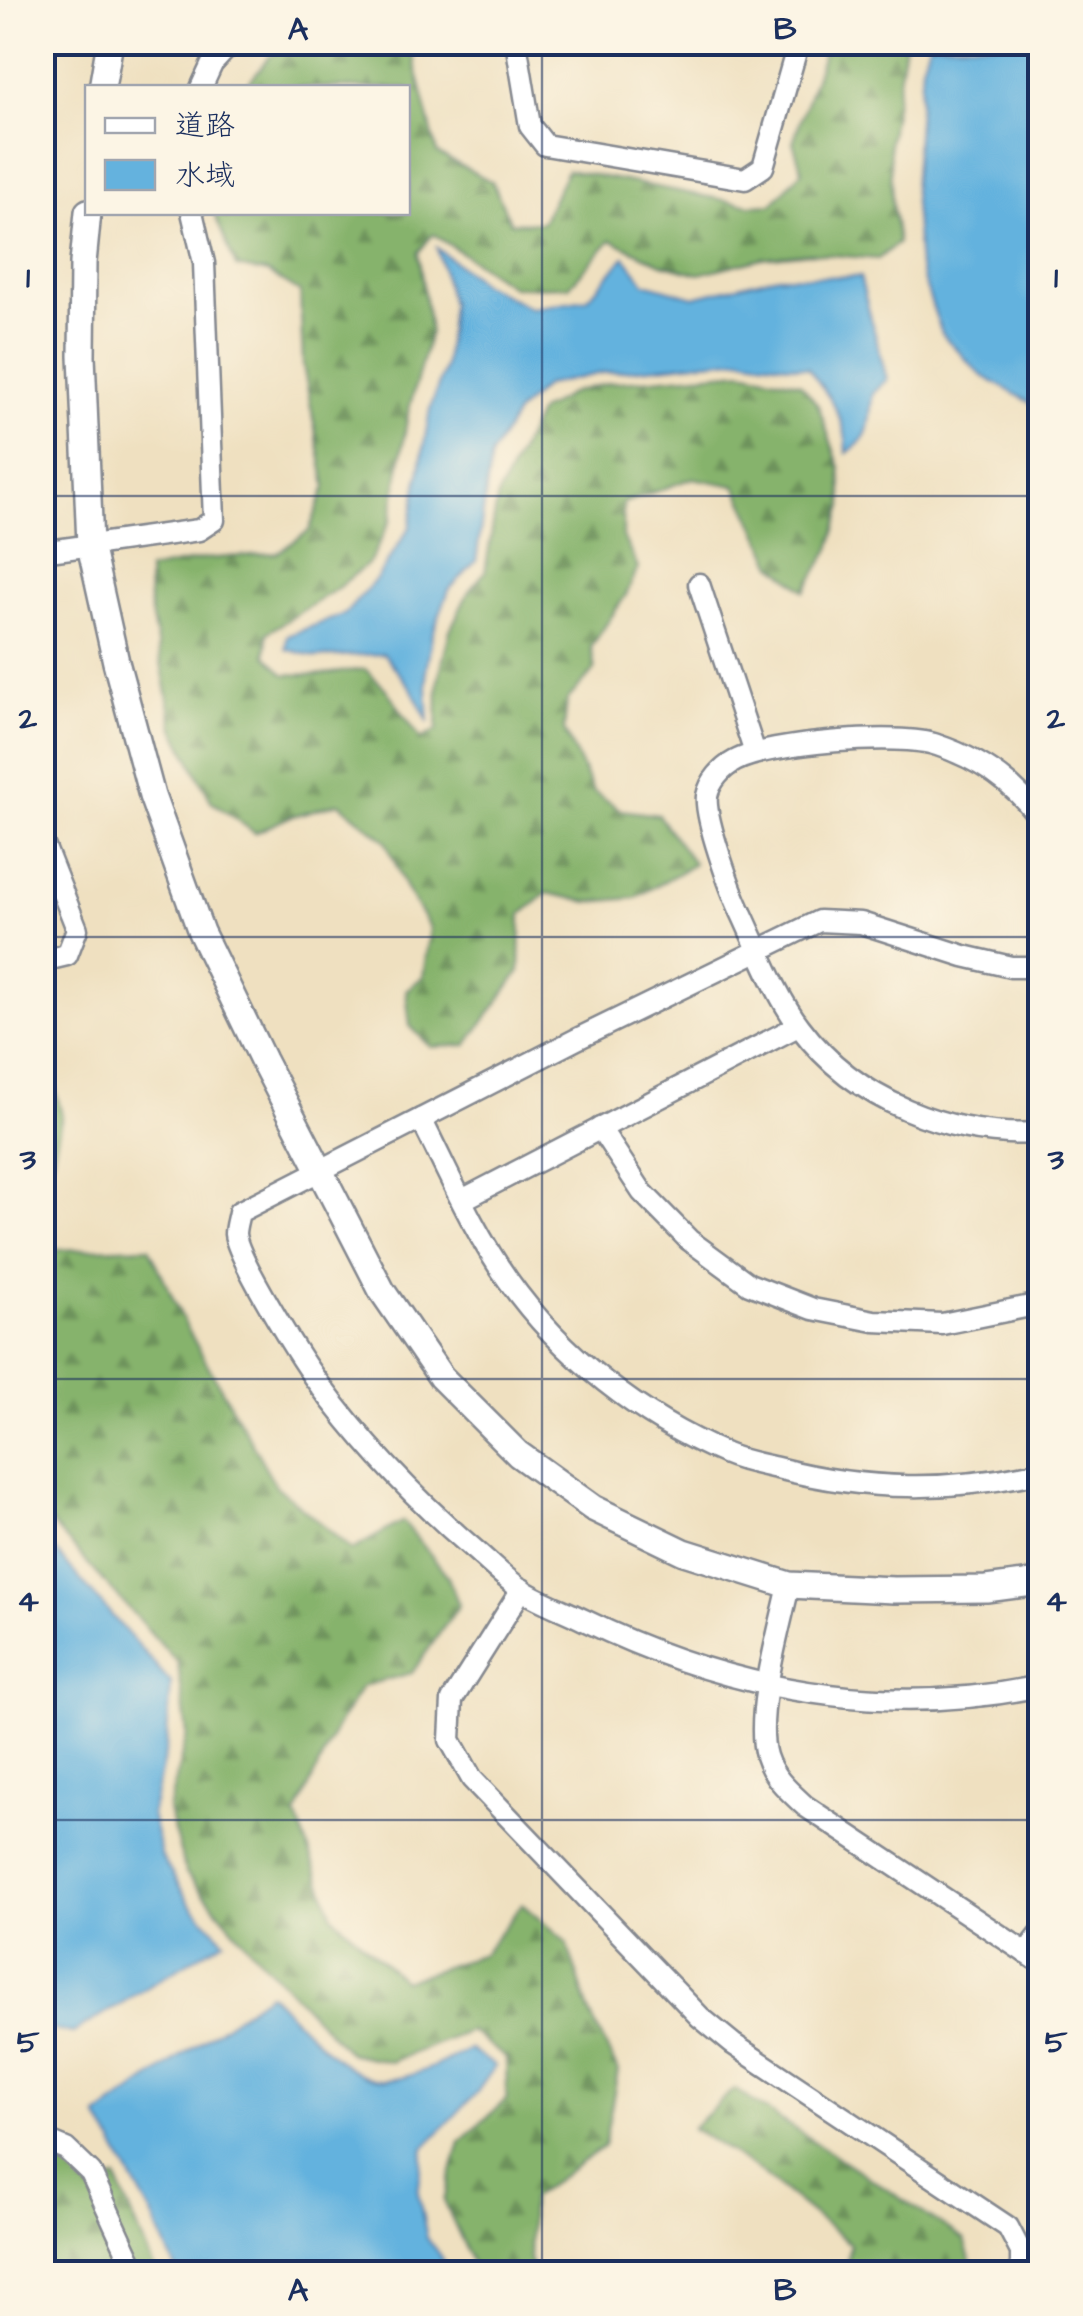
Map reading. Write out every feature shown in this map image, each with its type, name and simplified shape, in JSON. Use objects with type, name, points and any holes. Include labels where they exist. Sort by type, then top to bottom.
[{"type":"street","points":[[103,85],[110,42]]},
{"type":"street","points":[[202,85],[212,64],[232,42]]},
{"type":"street","points":[[516,42],[530,126],[545,145],[744,179],[763,168],[795,55],[792,42]]},
{"type":"street","points":[[88,215],[82,356],[90,545],[152,796],[195,916],[319,1170],[382,1291],[441,1377],[518,1454],[593,1508],[684,1552],[789,1585],[912,1590],[986,1589],[1040,1582]]},
{"type":"street","points":[[42,552],[198,530],[214,520],[204,264],[193,215]]},
{"type":"street","points":[[699,584],[756,752]]},
{"type":"street","points":[[1040,818],[1023,794],[980,764],[934,743],[881,738],[756,752],[733,762],[714,777],[706,798],[726,880],[758,948],[798,1026],[836,1067],[882,1100],[939,1121],[1018,1134],[1040,1133]]},
{"type":"street","points":[[42,840],[78,929],[68,955],[42,961]]},
{"type":"street","points":[[1040,968],[1012,968],[964,956],[861,923],[819,921],[758,948],[238,1212],[235,1236],[304,1364],[352,1430],[436,1517],[522,1589],[637,1646],[768,1687],[844,1697],[920,1700],[1040,1686]]},
{"type":"street","points":[[462,1200],[798,1026]]},
{"type":"street","points":[[422,1119],[508,1280],[572,1354],[644,1410],[727,1455],[812,1477],[905,1488],[989,1483],[1040,1472]]},
{"type":"street","points":[[600,1128],[642,1192],[689,1240],[749,1284],[814,1308],[874,1321],[942,1324],[1040,1304]]},
{"type":"street","points":[[789,1585],[762,1734],[767,1758],[780,1783],[804,1806],[1034,1958],[1040,1936]]},
{"type":"street","points":[[522,1589],[452,1700],[450,1740],[472,1779],[700,2016],[733,2044],[1008,2227],[1021,2252],[1021,2274]]},
{"type":"street","points":[[42,2139],[66,2149],[91,2173],[138,2274]]},
{"type":"green space","points":[[296,43],[410,43],[437,153],[492,182],[511,223],[542,222],[567,170],[751,205],[772,204],[802,171],[793,142],[827,43],[905,43],[889,142],[898,243],[878,259],[810,253],[762,258],[699,274],[662,264],[611,240],[569,286],[513,287],[433,234],[418,253],[430,332],[408,413],[391,519],[370,562],[335,590],[267,633],[266,655],[284,674],[365,669],[386,689],[421,739],[437,730],[438,681],[450,630],[469,591],[485,572],[498,495],[539,412],[573,392],[609,383],[743,371],[800,383],[818,405],[840,468],[843,506],[830,549],[805,591],[774,565],[736,486],[693,478],[623,503],[623,537],[638,568],[626,595],[591,647],[595,670],[567,700],[564,730],[593,791],[621,810],[658,815],[694,864],[635,898],[589,902],[547,893],[521,915],[520,971],[467,1045],[431,1047],[410,1026],[406,990],[423,977],[430,928],[406,889],[386,841],[339,803],[289,817],[255,833],[211,801],[174,728],[149,603],[148,570],[204,559],[277,553],[309,531],[326,486],[303,365],[300,292],[269,273],[236,267],[215,215],[410,215],[410,85],[247,85],[270,56]]},
{"type":"green space","points":[[47,1058],[62,1115],[43,1185],[42,1062]]},
{"type":"green space","points":[[43,1234],[55,1250],[149,1247],[187,1328],[276,1486],[352,1550],[403,1521],[447,1575],[459,1605],[412,1673],[362,1686],[336,1728],[296,1815],[333,1916],[404,1981],[483,1954],[522,1904],[567,1943],[589,2012],[618,2071],[604,2146],[531,2198],[529,2259],[535,2273],[477,2273],[444,2201],[460,2142],[507,2099],[506,2058],[470,2031],[390,2062],[349,2053],[186,1873],[168,1810],[187,1735],[178,1663],[43,1514]]},
{"type":"green space","points":[[734,2089],[964,2240],[974,2273],[845,2273],[850,2244],[758,2170],[692,2128]]},
{"type":"green space","points":[[42,2154],[59,2159],[84,2186],[117,2179],[156,2273],[43,2273]]},
{"type":"water","points":[[929,43],[1040,43],[1040,414],[1029,402],[981,375],[942,334],[919,267],[913,190],[922,66]]},
{"type":"water","points":[[437,248],[481,283],[531,308],[587,299],[625,257],[645,283],[694,297],[778,276],[860,277],[887,380],[873,393],[866,434],[847,453],[840,418],[808,368],[742,358],[602,373],[546,385],[517,412],[491,455],[476,561],[449,590],[432,635],[426,670],[429,723],[411,688],[384,654],[316,657],[286,649],[287,636],[345,614],[377,578],[410,527],[430,409],[445,366],[451,304]]},
{"type":"water","points":[[43,1537],[171,1683],[166,1749],[151,1815],[162,1858],[189,1902],[224,1940],[73,2033],[43,2028]]},
{"type":"water","points":[[269,1993],[340,2061],[372,2078],[408,2076],[469,2049],[495,2066],[477,2092],[424,2148],[418,2193],[427,2238],[452,2273],[180,2274],[175,2267],[152,2215],[98,2116]]}]
